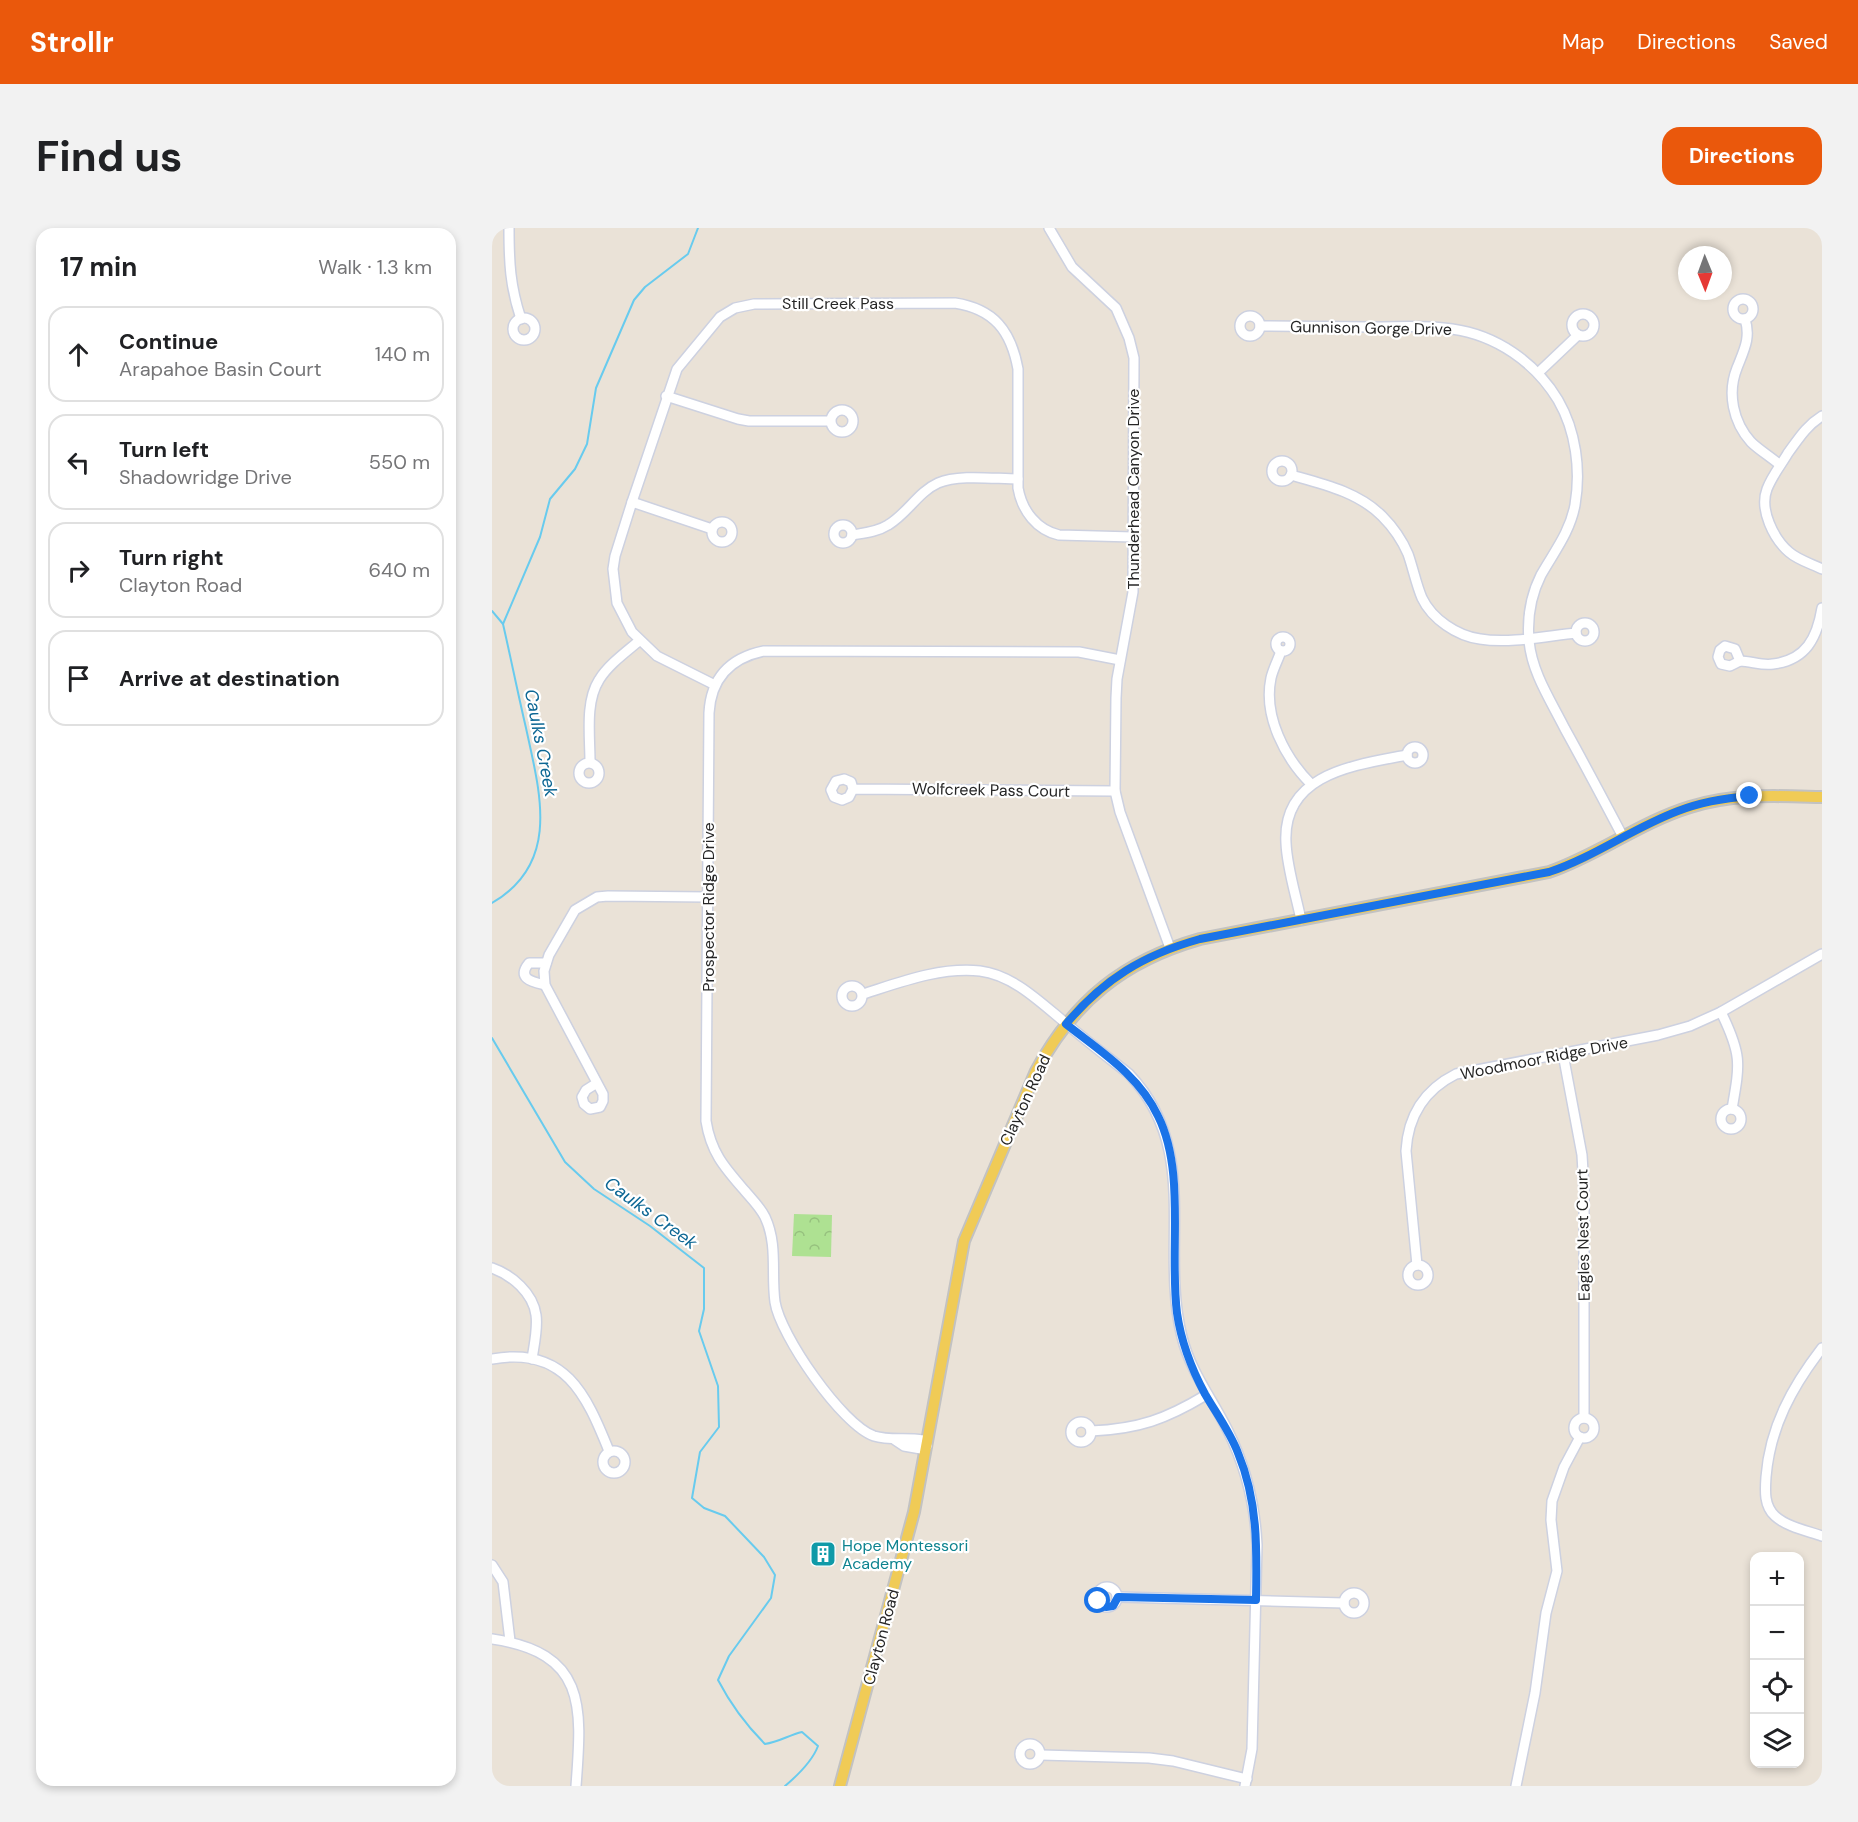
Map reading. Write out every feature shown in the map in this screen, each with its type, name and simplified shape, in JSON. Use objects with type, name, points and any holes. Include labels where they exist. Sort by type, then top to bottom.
[{"type":"main road","name":"Clayton Road","points":[[840,1786],[914,1512],[964,1241],[1036,1071],[1048,1049],[1080,1007],[1112,979],[1146,958],[1200,939],[1549,872],[1567,866],[1675,812],[1704,803],[1750,796],[1822,796]]},
{"type":"street","points":[[509,228],[512,289],[521,319]]},
{"type":"street","name":"Thunderhead Canyon Drive","points":[[1050,228],[1072,267],[1116,308],[1129,338],[1134,358],[1133,592],[1120,660],[1116,698],[1115,791],[1120,812],[1170,948]]},
{"type":"street","name":"Still Creek Pass","points":[[715,685],[657,656],[639,640],[620,613],[613,579],[615,556],[671,382],[682,361],[712,325],[735,308],[754,304],[955,303],[966,304],[986,312],[1011,341],[1015,353],[1018,369],[1018,479],[1020,498],[1024,508],[1035,522],[1050,533],[1133,537]]},
{"type":"street","points":[[1745,319],[1748,338],[1745,351],[1736,369],[1732,387],[1732,403],[1743,432],[1752,443],[1780,465]]},
{"type":"street","name":"Gunnison Gorge Drive","points":[[1260,326],[1450,328],[1476,334],[1512,352],[1538,373],[1560,403],[1575,447],[1577,485],[1575,506],[1570,523],[1535,589],[1528,619],[1529,638],[1532,658],[1543,687],[1623,837]]},
{"type":"street","points":[[1538,373],[1578,335]]},
{"type":"street","points":[[666,396],[749,421],[830,421]]},
{"type":"street","points":[[1822,416],[1810,423],[1780,465],[1766,490],[1765,502],[1770,523],[1780,543],[1791,554],[1822,569]]},
{"type":"street","points":[[1291,475],[1355,496],[1381,515],[1404,546],[1424,600],[1433,614],[1449,627],[1462,634],[1491,641],[1576,633]]},
{"type":"street","points":[[852,535],[870,532],[891,524],[921,494],[942,481],[1018,479]]},
{"type":"street","points":[[632,502],[712,529]]},
{"type":"street","points":[[1740,661],[1772,665],[1794,658],[1811,643],[1818,630],[1822,608]]},
{"type":"street","points":[[590,762],[591,705],[596,686],[605,672],[639,640]]},
{"type":"street","name":"Prospector Ridge Drive","points":[[927,1446],[923,1440],[908,1438],[895,1440],[872,1436],[847,1417],[832,1401],[782,1324],[775,1303],[774,1252],[764,1216],[719,1160],[708,1135],[706,1121],[709,713],[715,685],[734,663],[743,657],[764,651],[1079,652],[1120,660]]},
{"type":"street","points":[[1281,651],[1271,677],[1272,711],[1287,755],[1311,784]]},
{"type":"street","points":[[1301,920],[1286,841],[1292,811],[1311,784],[1336,771],[1407,755]]},
{"type":"street","name":"Wolfcreek Pass Court","points":[[853,789],[1115,791]]},
{"type":"street","points":[[597,1083],[545,985],[546,963],[569,918],[581,905],[597,897],[708,897]]},
{"type":"street","name":"Woodmoor Ridge Drive","points":[[1417,1265],[1406,1150],[1410,1123],[1420,1103],[1433,1089],[1456,1074],[1658,1035],[1690,1026],[1721,1012],[1822,954]]},
{"type":"street","points":[[545,985],[531,981],[526,977],[525,971],[529,963],[546,963]]},
{"type":"street","points":[[864,994],[918,976],[958,970],[982,971],[1019,986],[1136,1082],[1152,1103],[1164,1128],[1170,1150],[1174,1179],[1174,1286],[1187,1353],[1206,1395],[1235,1447],[1250,1491],[1256,1532],[1256,1600],[1252,1749],[1246,1783],[1173,1761],[1149,1758],[1041,1755]]},
{"type":"street","points":[[1721,1012],[1734,1038],[1738,1058],[1732,1109]]},
{"type":"street","name":"Eagles Nest Court","points":[[1563,1054],[1582,1155],[1584,1189],[1584,1418]]},
{"type":"street","points":[[492,1268],[508,1275],[517,1283],[535,1310],[537,1324],[532,1359]]},
{"type":"street","points":[[1822,1348],[1803,1373],[1779,1418],[1770,1450],[1766,1485],[1766,1499],[1775,1516],[1822,1536]]},
{"type":"street","points":[[492,1359],[518,1356],[548,1364],[559,1370],[577,1386],[593,1412],[609,1451]]},
{"type":"street","points":[[1091,1431],[1150,1423],[1206,1395]]},
{"type":"street","name":"Eagles Nest Court","points":[[1584,1418],[1593,1422],[1594,1432],[1586,1438],[1580,1437],[1574,1430],[1579,1419],[1584,1418]]},
{"type":"street","name":"Eagles Nest Court","points":[[1516,1786],[1535,1693],[1546,1613],[1557,1571],[1551,1520],[1552,1501],[1564,1467],[1580,1437]]},
{"type":"street","points":[[492,1565],[503,1582],[510,1641]]},
{"type":"street","points":[[1118,1597],[1344,1603]]},
{"type":"street","points":[[492,1639],[510,1641],[544,1653],[559,1666],[572,1686],[576,1697],[579,1733],[576,1786]]},
{"type":"green space","points":[[794,1214],[832,1215],[831,1257],[792,1256]]},
{"type":"waterway","points":[[503,624],[540,537],[550,499],[575,469],[587,444],[596,388],[634,300],[645,287],[688,254],[698,228]]},
{"type":"waterway","name":"Caulks Creek","points":[[492,611],[503,624],[540,801],[537,847],[528,868],[514,887],[492,903]]},
{"type":"waterway","name":"Caulks Creek","points":[[492,1038],[565,1162],[594,1189],[650,1226],[704,1268],[704,1309],[699,1331],[718,1386],[719,1427],[700,1452],[692,1498],[704,1508],[725,1516],[764,1557],[775,1575],[771,1598],[729,1656],[718,1680],[739,1714],[765,1744],[802,1732],[818,1746],[800,1773],[785,1786]]},
{"type":"place","name":"Hope Montessori Academy","points":[[823,1554]]},
{"type":"route","points":[[1098,1601],[1103,1606],[1110,1607],[1115,1604],[1118,1597],[1256,1600],[1257,1545],[1253,1503],[1238,1453],[1197,1377],[1179,1324],[1174,1286],[1174,1179],[1164,1128],[1152,1103],[1129,1074],[1066,1024],[1080,1007],[1112,979],[1146,958],[1170,948],[1200,939],[1549,872],[1567,866],[1675,812],[1704,803],[1750,796]]}]
